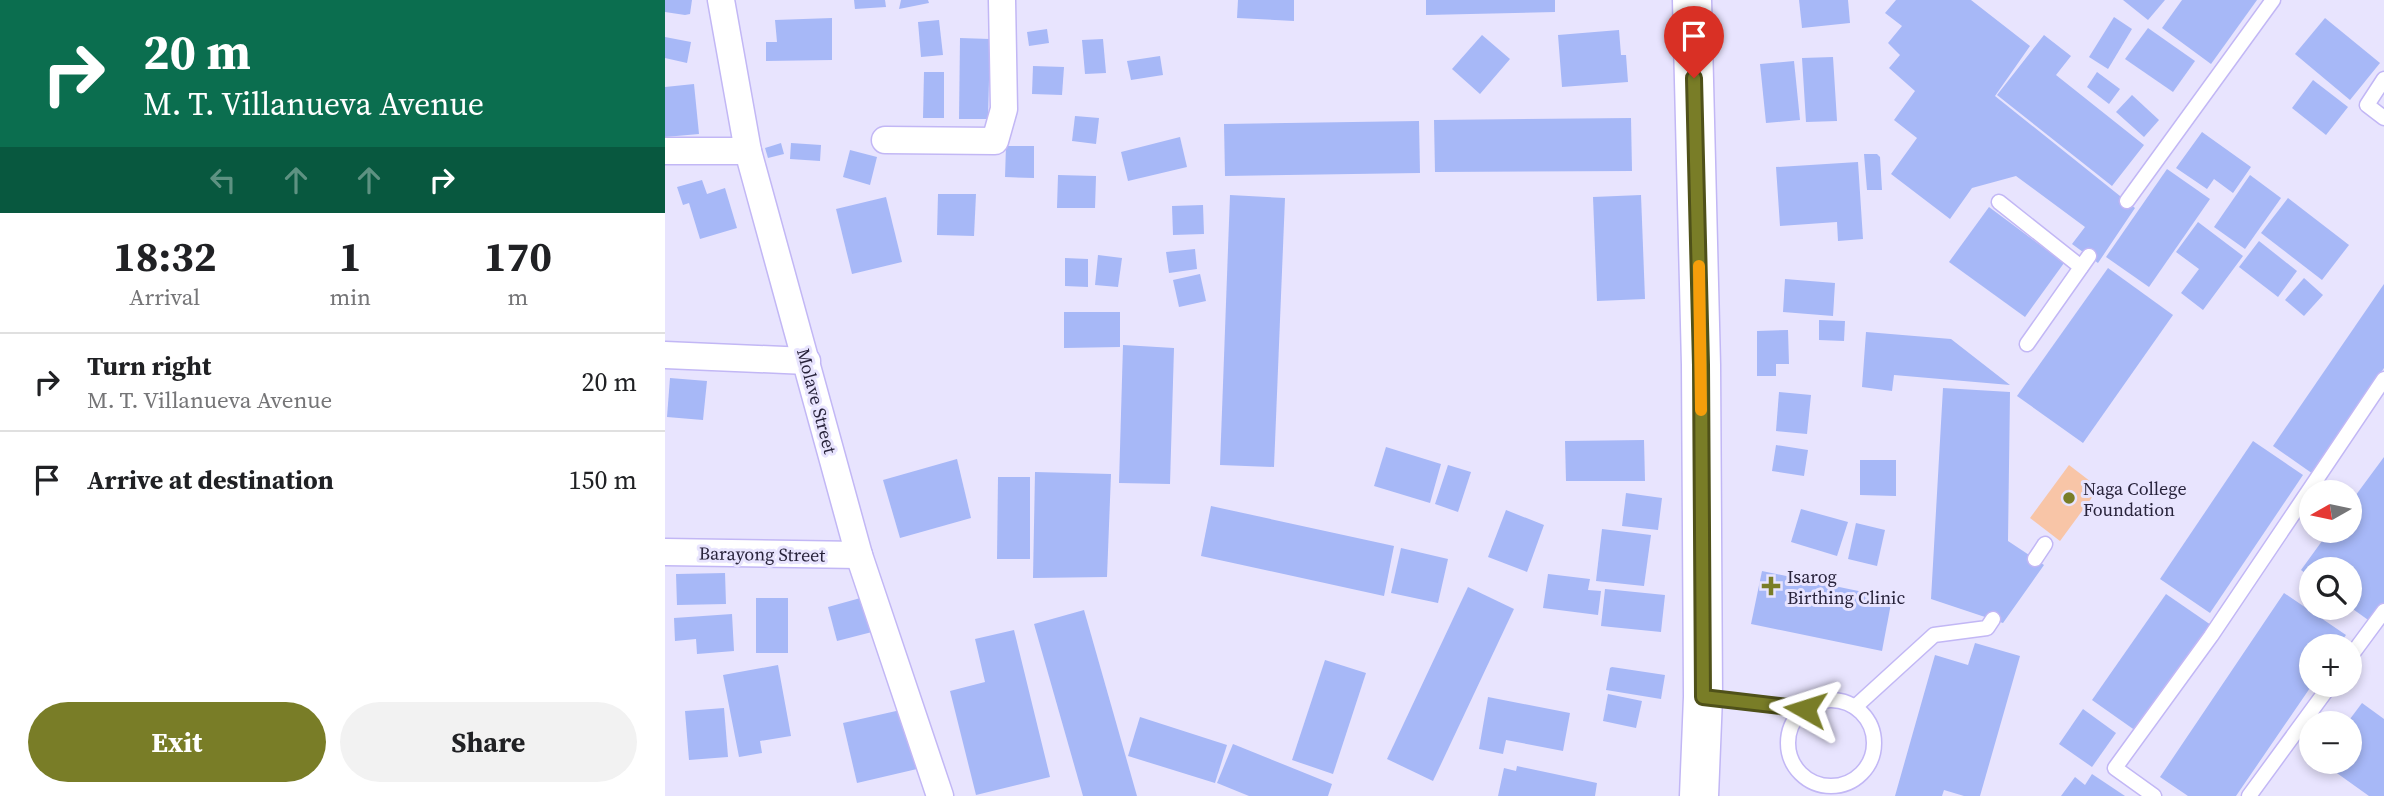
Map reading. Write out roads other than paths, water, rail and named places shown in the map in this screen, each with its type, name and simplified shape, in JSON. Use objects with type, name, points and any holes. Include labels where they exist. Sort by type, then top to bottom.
[{"type":"main road","points":[[1692,0],[1700,351],[1703,697],[1699,796]]},
{"type":"street","name":"Molave Street","points":[[721,0],[748,151],[859,555],[940,796]]},
{"type":"street","points":[[885,140],[995,141],[1004,109],[1002,0]]},
{"type":"street","points":[[665,151],[748,151]]},
{"type":"street","points":[[665,355],[807,361]]},
{"type":"street","name":"Barayong Street","points":[[665,552],[859,555]]},
{"type":"lane","points":[[2127,201],[2273,0]]},
{"type":"lane","points":[[2384,79],[2367,105],[2384,118]]},
{"type":"lane","points":[[1999,202],[2085,261],[2027,344]]},
{"type":"lane","points":[[2154,796],[2115,768],[2211,636],[2384,379]]},
{"type":"lane","points":[[2035,559],[2045,544]]},
{"type":"lane","points":[[2362,641],[2384,611]]},
{"type":"lane","points":[[1855,707],[1934,635],[1987,628],[1993,620]]},
{"type":"lane","points":[[1703,697],[1805,709]]},
{"type":"lane","points":[[2249,796],[2321,697]]},
{"type":"lane","points":[[1830,699],[1855,707],[1865,717],[1872,729],[1874,742],[1866,768],[1857,777],[1832,786],[1819,784],[1797,769],[1788,744],[1795,718],[1805,709],[1830,699]]},
{"type":"place","name":"Naga College Foundation","points":[[2069,498]]},
{"type":"place","name":"Isarog Birthing Clinic","points":[[1771,586]]}]
